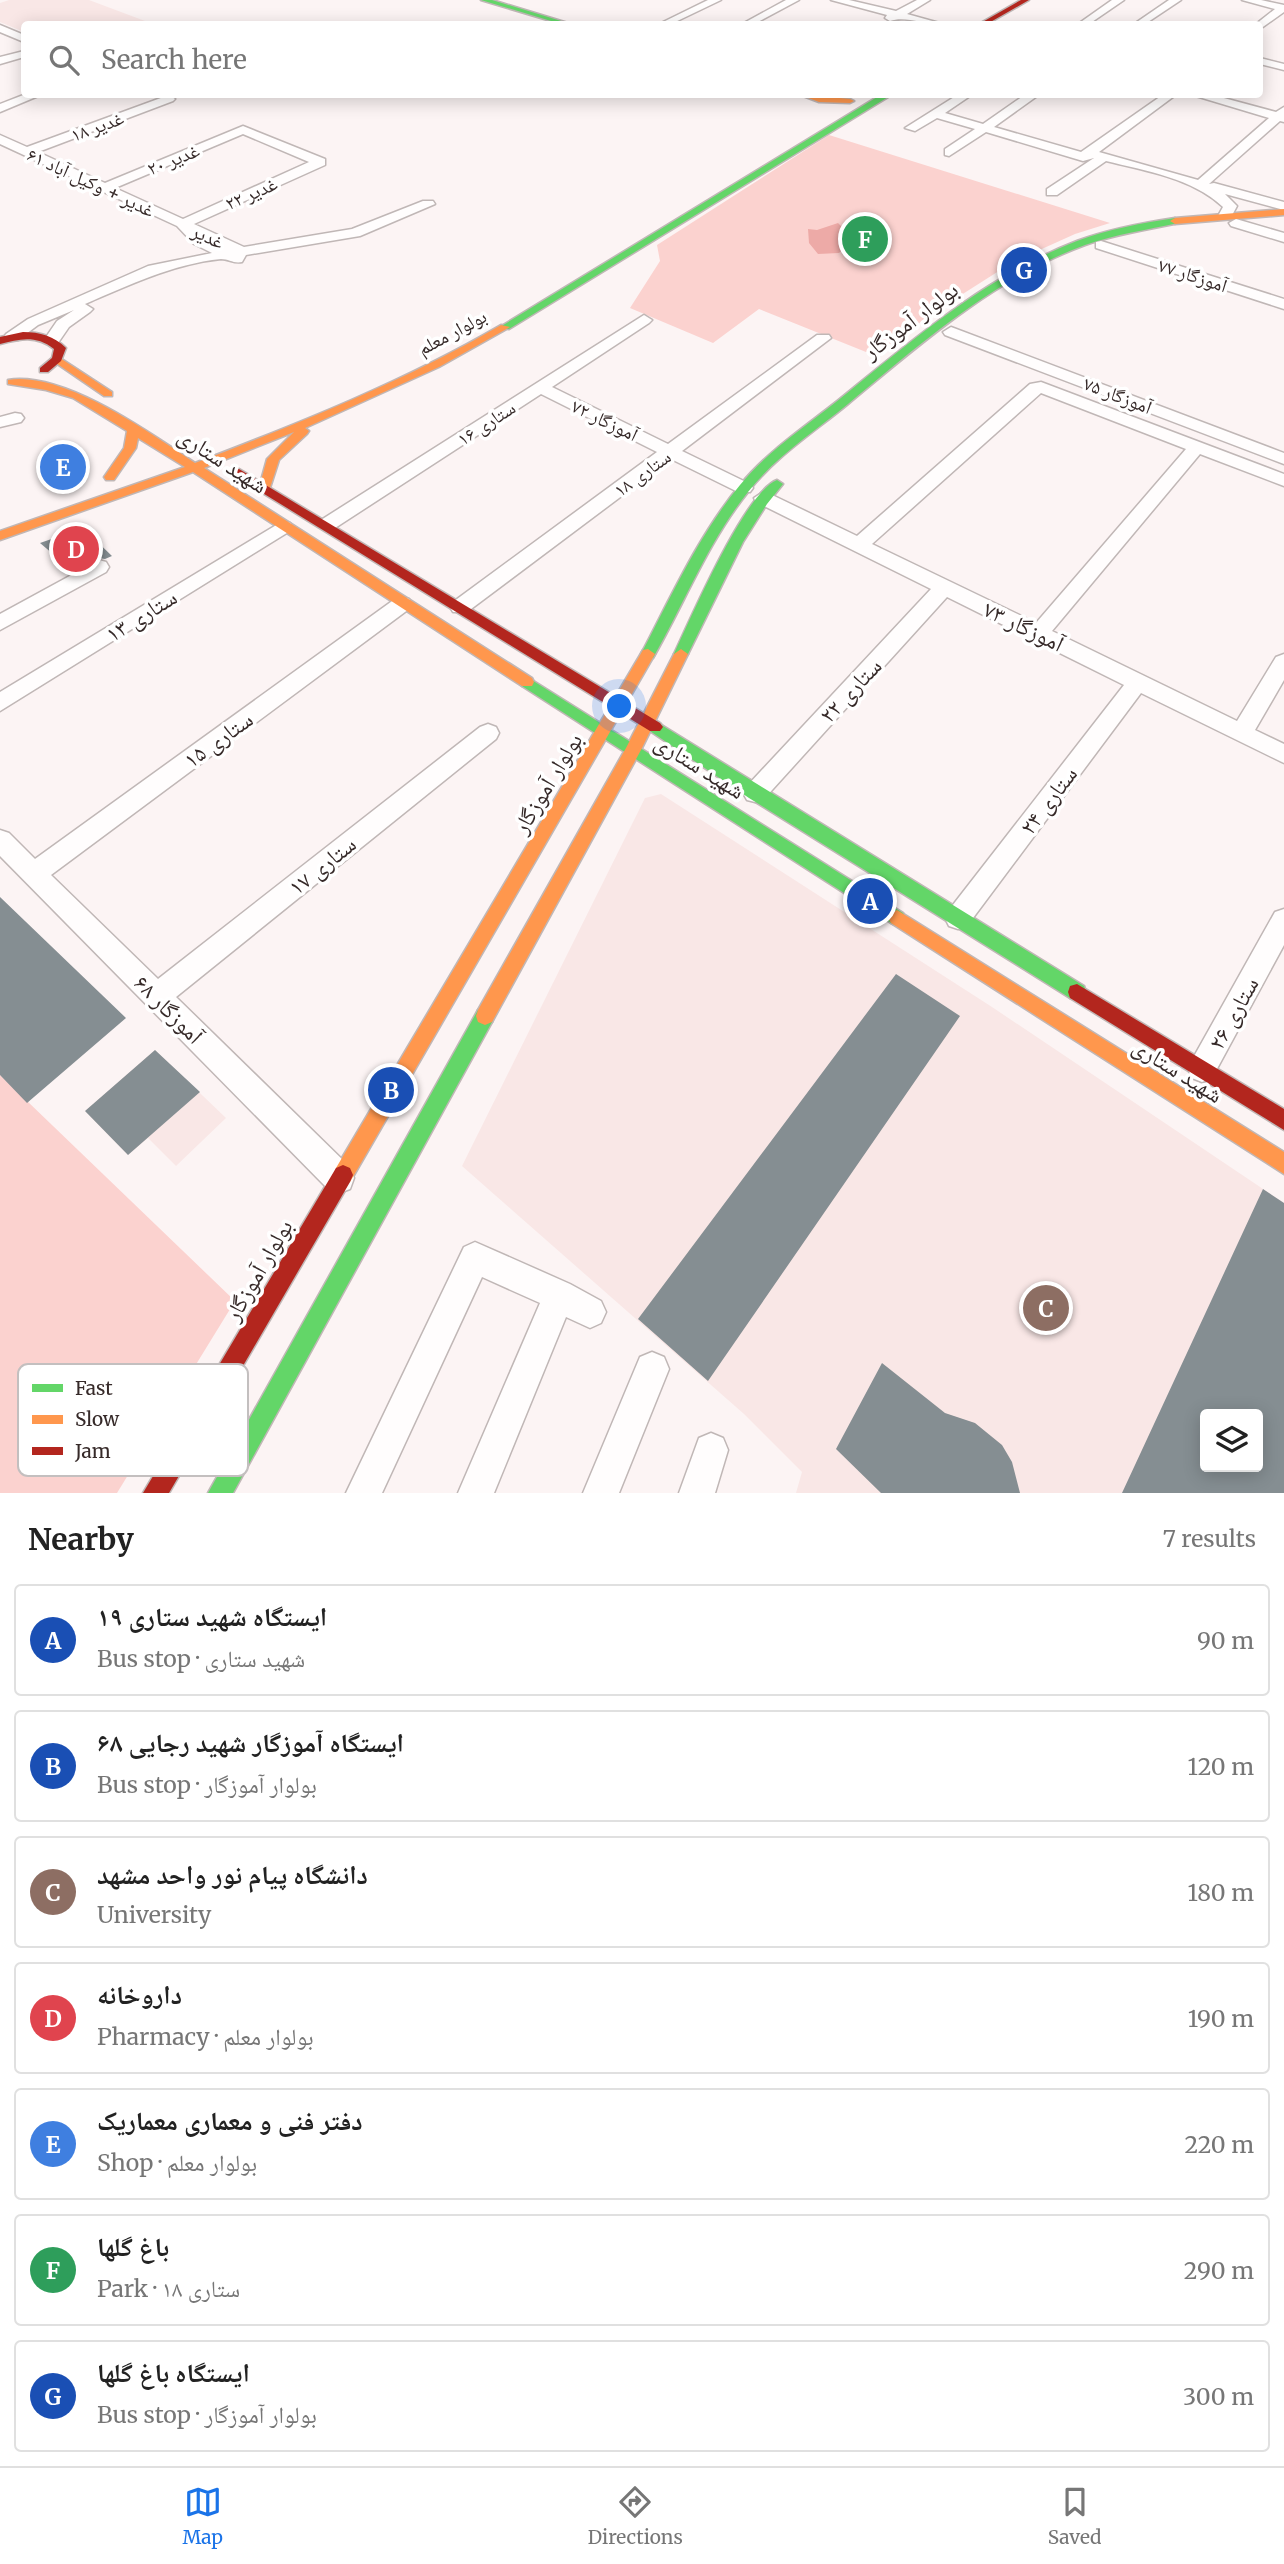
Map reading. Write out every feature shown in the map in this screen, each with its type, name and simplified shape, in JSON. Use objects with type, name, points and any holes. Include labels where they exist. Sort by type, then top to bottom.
[{"type":"main road","points":[[484,0],[557,21]]},
{"type":"main road","points":[[990,21],[1032,3]]},
{"type":"main road","points":[[1010,21],[1032,3]]},
{"type":"main road","points":[[810,98],[825,106]]},
{"type":"main road","points":[[728,172],[825,106],[856,98]]},
{"type":"main road","name":"بولوار معلم","points":[[0,536],[219,461],[310,424],[484,340],[882,98]]},
{"type":"main road","name":"بولوار آموزگار","points":[[248,1443],[633,750],[735,546],[754,493],[772,460],[938,323],[993,288],[1088,239],[1123,228],[1284,212]]},
{"type":"main road","name":"بولوار آموزگار","points":[[901,376],[951,332],[1038,276],[1101,245],[1135,236],[1230,219],[1284,220]]},
{"type":"main road","points":[[4,338],[27,335],[52,340],[60,348],[57,359],[40,373],[6,382]]},
{"type":"main road","points":[[57,359],[117,400]]},
{"type":"main road","name":"شهید ستاری","points":[[6,382],[47,387],[77,396],[175,455],[402,604],[1284,1164]]},
{"type":"main road","points":[[265,488],[273,459],[310,424]]},
{"type":"main road","points":[[132,429],[130,448],[104,479],[175,455]]},
{"type":"main road","name":"شهید ستاری","points":[[175,455],[198,447],[328,524],[755,793],[1284,1120]]},
{"type":"main road","name":"بولوار آموزگار","points":[[230,1364],[604,732],[711,539],[754,493],[789,471]]},
{"type":"main road","name":"بولوار آموزگار","points":[[155,1493],[165,1476]]},
{"type":"main road","name":"بولوار آموزگار","points":[[220,1493],[229,1476]]},
{"type":"street","points":[[670,21],[716,0]]},
{"type":"street","points":[[753,21],[794,0]]},
{"type":"street","points":[[836,0],[920,21]]},
{"type":"street","points":[[884,21],[925,0]]},
{"type":"street","points":[[1088,21],[1119,0]]},
{"type":"street","points":[[1144,21],[1176,0]]},
{"type":"street","points":[[1247,0],[1281,5]]},
{"type":"street","points":[[1263,22],[1281,5]]},
{"type":"street","points":[[0,28],[21,38]]},
{"type":"street","points":[[0,61],[21,55]]},
{"type":"street","points":[[1263,62],[1284,67]]},
{"type":"street","points":[[0,108],[27,98]]},
{"type":"street","name":"غدیر ۱۸","points":[[25,152],[161,98]]},
{"type":"street","points":[[911,128],[961,98]]},
{"type":"street","points":[[948,152],[1029,98]]},
{"type":"street","points":[[934,113],[1083,156],[1166,98]]},
{"type":"street","points":[[1211,98],[1282,115]]},
{"type":"street","points":[[1201,184],[1282,115]]},
{"type":"street","name":"غدیر ۲۲","points":[[181,224],[320,162],[243,130]]},
{"type":"street","name":"غدیر ۲۰","points":[[103,188],[243,130]]},
{"type":"street","name":"غدیر + وکیل آباد ۶۱","points":[[0,139],[181,224]]},
{"type":"street","points":[[1089,153],[1284,206]]},
{"type":"street","points":[[1052,192],[1104,157]]},
{"type":"street","points":[[1201,184],[1225,199],[1230,206],[1230,219],[1284,238]]},
{"type":"street","points":[[4,338],[33,322],[153,269],[175,263],[235,255],[362,239],[396,225],[428,204],[355,233],[235,255],[148,281],[79,311],[63,324],[52,340]]},
{"type":"street","name":"غدیر","points":[[181,224],[200,241],[235,255]]},
{"type":"street","name":"غدیر","points":[[181,224],[235,255]]},
{"type":"street","points":[[175,263],[191,253],[200,241]]},
{"type":"street","name":"۷۷ آموزگار","points":[[1101,245],[1284,304]]},
{"type":"street","name":"ستاری ۱۶","points":[[328,524],[644,320]]},
{"type":"street","name":"آموزگار ۷۵","points":[[951,332],[1284,459]]},
{"type":"street","name":"ستاری ۱۸","points":[[460,607],[823,338]]},
{"type":"street","name":"۷۲ آموزگار","points":[[541,388],[754,493]]},
{"type":"street","points":[[859,545],[1036,388],[1047,388],[1284,480]]},
{"type":"street","points":[[1039,634],[1197,447]]},
{"type":"street","name":"۷۳ آموزگار","points":[[754,493],[1284,754]]},
{"type":"street","name":"ستاری ۱۳","points":[[0,703],[283,527]]},
{"type":"street","points":[[0,623],[99,567]]},
{"type":"street","name":"ستاری ۲۲","points":[[755,793],[945,587]]},
{"type":"street","name":"ستاری ۱۵","points":[[33,874],[402,604]]},
{"type":"street","points":[[1241,733],[1284,662]]},
{"type":"street","name":"ستاری ۲۴","points":[[958,918],[1138,682]]},
{"type":"street","name":"ستاری ۱۷","points":[[156,997],[488,733]]},
{"type":"street","name":"آموزگار ۶۸","points":[[0,840],[338,1178]]},
{"type":"street","name":"ستاری ۲۶","points":[[1202,1069],[1284,920]]},
{"type":"street","points":[[364,1493],[475,1258],[559,1295],[590,1312]]},
{"type":"street","points":[[476,1493],[559,1295]]},
{"type":"street","points":[[601,1493],[652,1369]]},
{"type":"street","points":[[697,1493],[711,1450]]},
{"type":"shaded area","points":[[9,0],[89,0],[145,21],[21,21],[21,31],[0,22],[0,3]]},
{"type":"shaded area","points":[[829,135],[1110,223],[1075,234],[1013,262],[925,318],[900,340],[866,352],[759,309],[713,343],[630,308],[660,261],[657,245]]},
{"type":"shaded area","points":[[838,223],[843,228],[856,229],[855,234],[863,237],[857,239],[858,245],[848,253],[842,250],[839,253],[818,254],[809,243],[808,229],[817,230]]},
{"type":"shaded area","points":[[661,794],[992,1007],[1284,1203],[1284,1493],[796,1493],[802,1472],[744,1414],[462,1166],[645,798]]},
{"type":"shaded area","points":[[155,1050],[226,1118],[176,1166],[148,1138],[128,1155],[85,1111]]},
{"type":"shaded area","points":[[0,1075],[235,1301],[196,1364],[18,1364],[18,1476],[127,1476],[117,1493],[0,1493]]},
{"type":"building","points":[[83,528],[112,556],[98,558],[73,571],[40,543]]},
{"type":"building","points":[[0,897],[126,1018],[27,1103],[0,1075]]},
{"type":"building","points":[[896,974],[960,1016],[708,1381],[638,1319]]},
{"type":"building","points":[[155,1050],[200,1092],[128,1155],[85,1111]]},
{"type":"building","points":[[1263,1189],[1284,1203],[1284,1493],[1122,1493]]},
{"type":"building","points":[[882,1363],[945,1413],[975,1423],[1002,1445],[1012,1462],[1020,1493],[881,1493],[836,1449]]},
{"type":"traffic: fast","points":[[484,0],[557,21]]},
{"type":"traffic: fast","points":[[505,327],[882,98]]},
{"type":"traffic: fast","points":[[648,654],[704,548],[730,507],[754,476],[790,444],[915,343],[995,287],[1037,263],[1081,243],[1127,229],[1175,221]]},
{"type":"traffic: fast","points":[[681,654],[736,542],[762,501],[777,484]]},
{"type":"traffic: fast","points":[[527,682],[897,918]]},
{"type":"traffic: fast","points":[[655,727],[755,793],[1077,992]]},
{"type":"traffic: fast","points":[[248,1443],[485,1016]]},
{"type":"traffic: fast","points":[[220,1493],[229,1476]]},
{"type":"traffic: slow","points":[[813,98],[850,101]]},
{"type":"traffic: slow","points":[[1175,221],[1284,212]]},
{"type":"traffic: slow","points":[[0,536],[149,484],[295,428],[421,371],[505,327]]},
{"type":"traffic: slow","points":[[57,359],[108,394]]},
{"type":"traffic: slow","points":[[12,382],[47,387],[77,396],[175,455],[527,682]]},
{"type":"traffic: slow","points":[[110,477],[130,448],[133,429]]},
{"type":"traffic: slow","points":[[265,488],[273,459],[303,431]]},
{"type":"traffic: slow","points":[[343,1175],[648,654]]},
{"type":"traffic: slow","points":[[485,1016],[633,750],[681,654]]},
{"type":"traffic: slow","points":[[897,918],[1284,1164]]},
{"type":"traffic: jam","points":[[988,21],[1026,0]]},
{"type":"traffic: jam","points":[[0,341],[16,336],[31,336],[53,343],[60,348],[57,359],[44,370]]},
{"type":"traffic: jam","points":[[239,473],[655,727]]},
{"type":"traffic: jam","points":[[1077,992],[1284,1120]]},
{"type":"traffic: jam","points":[[231,1364],[343,1175]]},
{"type":"traffic: jam","points":[[155,1493],[165,1476]]},
{"type":"place","name":"باغ گلها","points":[[865,239]]},
{"type":"place","name":"ایستگاه باغ گلها","points":[[1024,270]]},
{"type":"place","name":"دفتر فنی و معماری معماریک","points":[[63,467]]},
{"type":"place","name":"داروخانه","points":[[76,549]]},
{"type":"place","name":"ایستگاه شهید ستاری ۱۹","points":[[870,901]]},
{"type":"place","name":"ایستگاه آموزگار شهید رجایی ۶۸","points":[[391,1090]]},
{"type":"place","name":"دانشگاه پیام نور واحد مشهد","points":[[1046,1308]]}]
